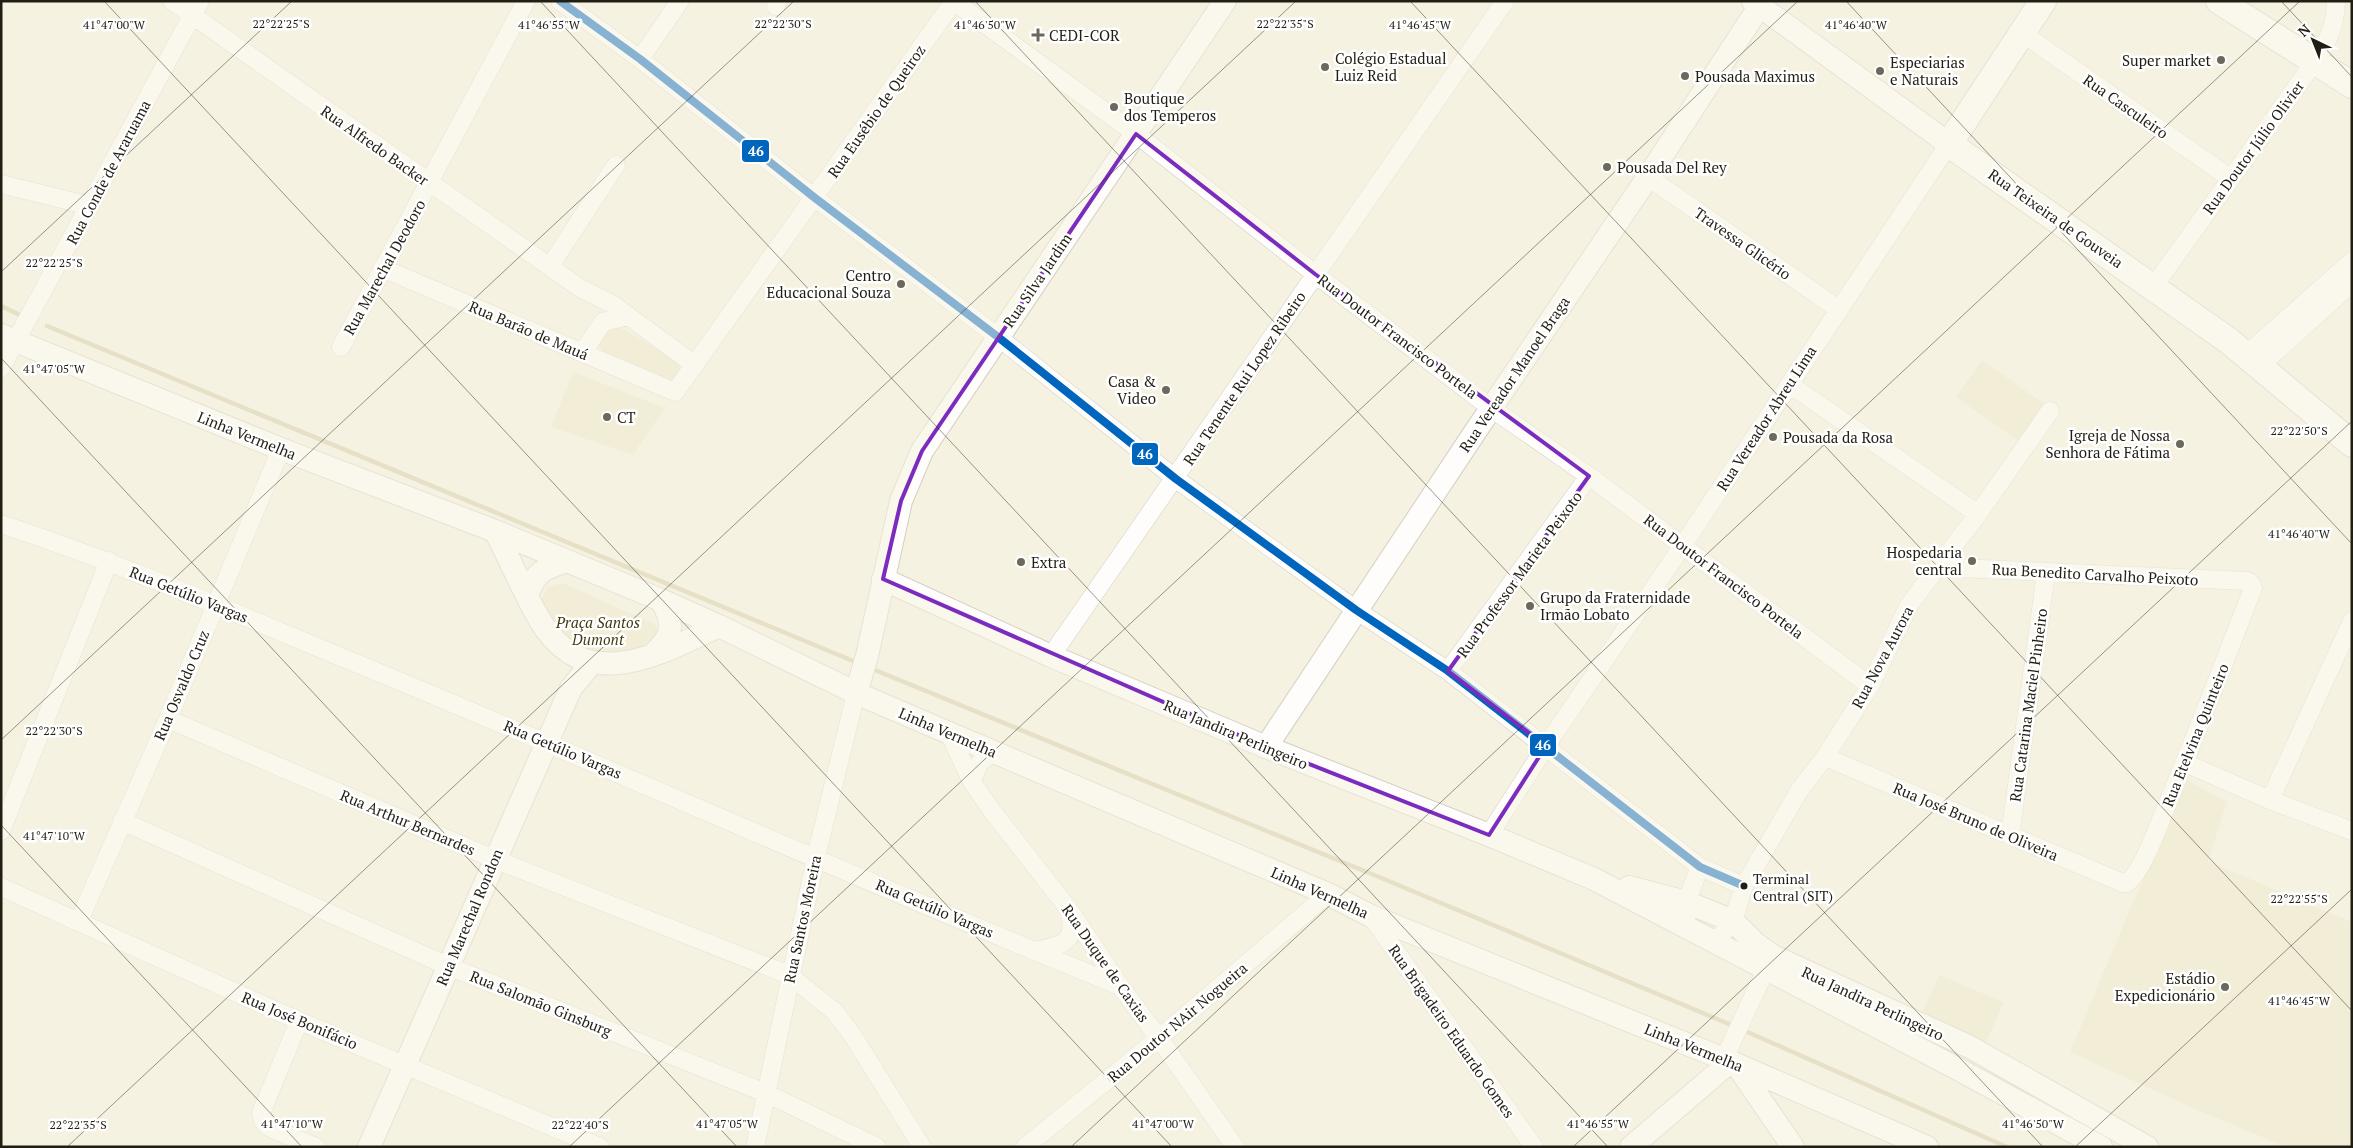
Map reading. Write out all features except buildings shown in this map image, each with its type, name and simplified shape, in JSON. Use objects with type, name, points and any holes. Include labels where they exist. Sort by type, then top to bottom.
[{"type":"highway","name":"Rua Vereador Abreu Lima","points":[[1949,144],[2043,1]]},
{"type":"highway","points":[[2219,1],[2352,85]]},
{"type":"highway","name":"Rua Teixeira de Gouveia","points":[[1949,144],[2154,286],[2254,360],[2352,444]]},
{"type":"main road","name":"Rua Silva Jardim","points":[[862,675],[901,501],[922,450],[1225,1]]},
{"type":"main road","name":"Rua Teixeira de Gouveia","points":[[1758,3],[1949,144]]},
{"type":"main road","name":"Rua Vereador Manoel Braga","points":[[1266,747],[1491,408],[1648,177],[1758,3]]},
{"type":"main road","name":"Linha Vermelha","points":[[9,339],[282,449],[495,531],[719,626],[862,675],[948,734],[1328,894],[1371,916],[1730,1062],[1927,1147]]},
{"type":"main road","points":[[495,531],[538,618],[571,655],[592,663],[618,664],[650,656],[719,626]]},
{"type":"main road","points":[[528,595],[533,580],[541,571],[568,562]]},
{"type":"main road","name":"Rua Jandira Perlingeiro","points":[[883,579],[1051,656],[1266,747],[1489,835],[1594,879],[1958,1069],[2101,1147]]},
{"type":"main road","points":[[650,656],[665,644],[670,627],[668,612],[661,600]]},
{"type":"main road","points":[[571,655],[571,688]]},
{"type":"main road","points":[[571,688],[592,663]]},
{"type":"main road","name":"Rua Marechal Rondon","points":[[369,1147],[494,859],[571,688]]},
{"type":"main road","name":"Rua Jandira Perlingeiro","points":[[1594,879],[1686,902],[1733,921],[1756,944],[1783,962],[1970,1047],[2141,1145]]},
{"type":"main road","points":[[1958,1069],[1962,1054],[1970,1047]]},
{"type":"main road","points":[[1631,1147],[1730,1062],[1793,1147]]},
{"type":"main road","points":[[1764,1106],[1774,1092],[1790,1088]]},
{"type":"street","name":"Rua Alfredo Backer","points":[[172,1],[196,9],[430,184],[580,288],[614,305],[695,365]]},
{"type":"street","name":"Rua Marechal Deodoro","points":[[341,347],[382,268],[430,184],[526,1]]},
{"type":"street","points":[[560,1],[640,59],[815,198],[998,337],[1176,478],[1356,610],[1448,671],[1700,867],[1744,886]]},
{"type":"street","points":[[640,59],[680,1]]},
{"type":"street","name":"Rua Tenente Rui Lopez Ribeiro","points":[[1051,656],[1505,1]]},
{"type":"street","name":"Rua Doutor Júlio Olivier","points":[[2154,286],[2315,61],[2328,40],[2335,22],[2336,1]]},
{"type":"street","name":"Rua Doutor Francisco Portela","points":[[954,2],[1136,134],[1491,408],[1589,476],[1870,686]]},
{"type":"street","name":"Rua Eusébio de Queiroz","points":[[675,392],[954,2]]},
{"type":"street","name":"Rua Conde de Araruama","points":[[1,368],[9,339],[90,206],[196,9]]},
{"type":"street","name":"Rua Casculeiro","points":[[2022,33],[2230,178]]},
{"type":"street","name":"Rua Vereador Abreu Lima","points":[[1489,835],[1546,746],[1683,546],[1788,384],[1949,144]]},
{"type":"street","points":[[550,266],[616,165]]},
{"type":"street","name":"Travessa Glicério","points":[[1648,177],[1838,309]]},
{"type":"street","points":[[1,184],[90,206]]},
{"type":"street","points":[[2254,360],[2345,282],[2352,261]]},
{"type":"street","name":"Rua Barão de Mauá","points":[[382,268],[675,392]]},
{"type":"street","name":"Rua Alfredo Backer","points":[[580,288],[597,309],[603,322]]},
{"type":"street","points":[[583,352],[603,322],[628,316]]},
{"type":"street","points":[[1788,384],[1978,514]]},
{"type":"street","name":"Rua Nova Aurora","points":[[1733,921],[1744,886],[1800,792],[1825,757],[1870,686],[1908,606],[1978,514],[2050,411]]},
{"type":"street","name":"Rua Osvaldo Cruz","points":[[79,921],[168,719],[282,449]]},
{"type":"street","name":"Rua Professor Marieta Peixoto","points":[[1448,671],[1589,476]]},
{"type":"street","name":"Rua Getúlio Vargas","points":[[3,529],[109,561],[547,741],[1034,951],[1120,986]]},
{"type":"street","points":[[1,831],[109,561]]},
{"type":"street","name":"Rua Benedito Carvalho Peixoto","points":[[1937,567],[2247,581],[2251,583]]},
{"type":"street","name":"Rua Catarina Maciel Pinheiro","points":[[2010,836],[2046,573]]},
{"type":"street","name":"Rua Etelvina Quinteiro","points":[[2127,883],[2132,879],[2151,844],[2185,763],[2253,588],[2251,583]]},
{"type":"street","points":[[2270,800],[2352,621]]},
{"type":"street","name":"Rua Santos Moreira","points":[[755,1147],[768,1094],[789,975],[816,857],[862,675]]},
{"type":"street","name":"Rua Arthur Bernardes","points":[[168,719],[494,859],[789,975],[835,1012],[853,1036],[922,1147]]},
{"type":"street","name":"Rua Duque de Caxias","points":[[948,734],[972,782],[992,811],[1068,908],[1120,986],[1160,1038],[1235,1147]]},
{"type":"street","points":[[972,782],[982,759],[995,753]]},
{"type":"street","name":"Rua José Bruno de Oliveira","points":[[1825,757],[2010,836],[2127,883]]},
{"type":"street","points":[[2185,763],[2270,800],[2352,831]]},
{"type":"street","name":"Rua Salomão Ginsburg","points":[[122,821],[448,966],[768,1094],[877,1147]]},
{"type":"street","points":[[1686,927],[1686,902],[1700,867]]},
{"type":"street","name":"Rua José Bonifácio","points":[[1,887],[299,1021],[600,1147]]},
{"type":"street","name":"Rua Doutor NAir Nogueira","points":[[1025,1147],[1160,1038],[1328,894]]},
{"type":"street","points":[[1034,951],[1065,942],[1070,934],[1072,923],[1068,908]]},
{"type":"street","name":"Rua Brigadeiro Eduardo Gomes","points":[[1371,916],[1534,1147]]},
{"type":"street","points":[[1715,942],[1733,921]]},
{"type":"street","points":[[1730,1062],[1733,1038],[1766,969]]},
{"type":"street","points":[[299,1021],[260,1113],[268,1127],[316,1147]]},
{"type":"highlighted area","points":[[1136,134],[1315,274],[1589,476],[1448,671],[1546,746],[1489,835],[1266,747],[883,579],[901,501],[922,451]]},
{"type":"green space","points":[[617,326],[677,359],[680,370],[675,380],[670,381],[604,353],[598,345],[599,340],[610,327]]},
{"type":"green space","points":[[1982,360],[2046,405],[2020,442],[1956,397]]},
{"type":"green space","name":"CT","points":[[573,372],[665,408],[633,455],[551,427]]},
{"type":"green space","name":"Praça Santos Dumont","points":[[563,583],[654,624],[663,639],[641,659],[570,648],[537,607],[549,586]]},
{"type":"green space","name":"Estádio Expedicionário","points":[[2185,779],[2227,802],[2208,861],[2352,922],[2352,1147],[2286,1147],[2197,1110],[2070,1052]]},
{"type":"green space","points":[[1939,975],[2004,1002],[1986,1042],[1922,1013]]},
{"type":"waterway","points":[[1,306],[20,315]]},
{"type":"waterway","points":[[47,326],[858,663]]},
{"type":"waterway","points":[[870,668],[1391,882],[1736,1027]]},
{"type":"waterway","points":[[1743,1030],[2007,1147]]},
{"type":"transit line","name":"46","points":[[560,1],[640,59],[815,198],[998,337],[1176,479],[1356,610],[1448,671],[1700,867],[1744,886]]},
{"type":"place","name":"CEDI-COR","points":[[1038,35]]},
{"type":"place","name":"Super market","points":[[2221,60]]},
{"type":"place","name":"Colégio Estadual Luiz Reid","points":[[1325,67]]},
{"type":"place","name":"Especiarias e Naturais","points":[[1880,71]]},
{"type":"place","name":"Pousada Maximus","points":[[1685,76]]},
{"type":"place","name":"Boutique dos Temperos","points":[[1114,107]]},
{"type":"place","name":"Pousada Del Rey","points":[[1607,167]]},
{"type":"place","name":"Centro Educacional Souza","points":[[901,284]]},
{"type":"place","name":"Casa & Video","points":[[1166,390]]},
{"type":"place","name":"CT","points":[[607,417]]},
{"type":"place","name":"Pousada da Rosa","points":[[1773,437]]},
{"type":"place","name":"Igreja de Nossa Senhora de Fátima","points":[[2180,444]]},
{"type":"place","name":"Hospedaria central","points":[[1972,561]]},
{"type":"place","name":"Extra","points":[[1021,562]]},
{"type":"place","name":"Grupo da Fraternidade Irmão Lobato","points":[[1530,606]]},
{"type":"place","name":"Terminal Central (SIT)","points":[[1744,886]]},
{"type":"place","name":"Estádio Expedicionário","points":[[2225,987]]}]
